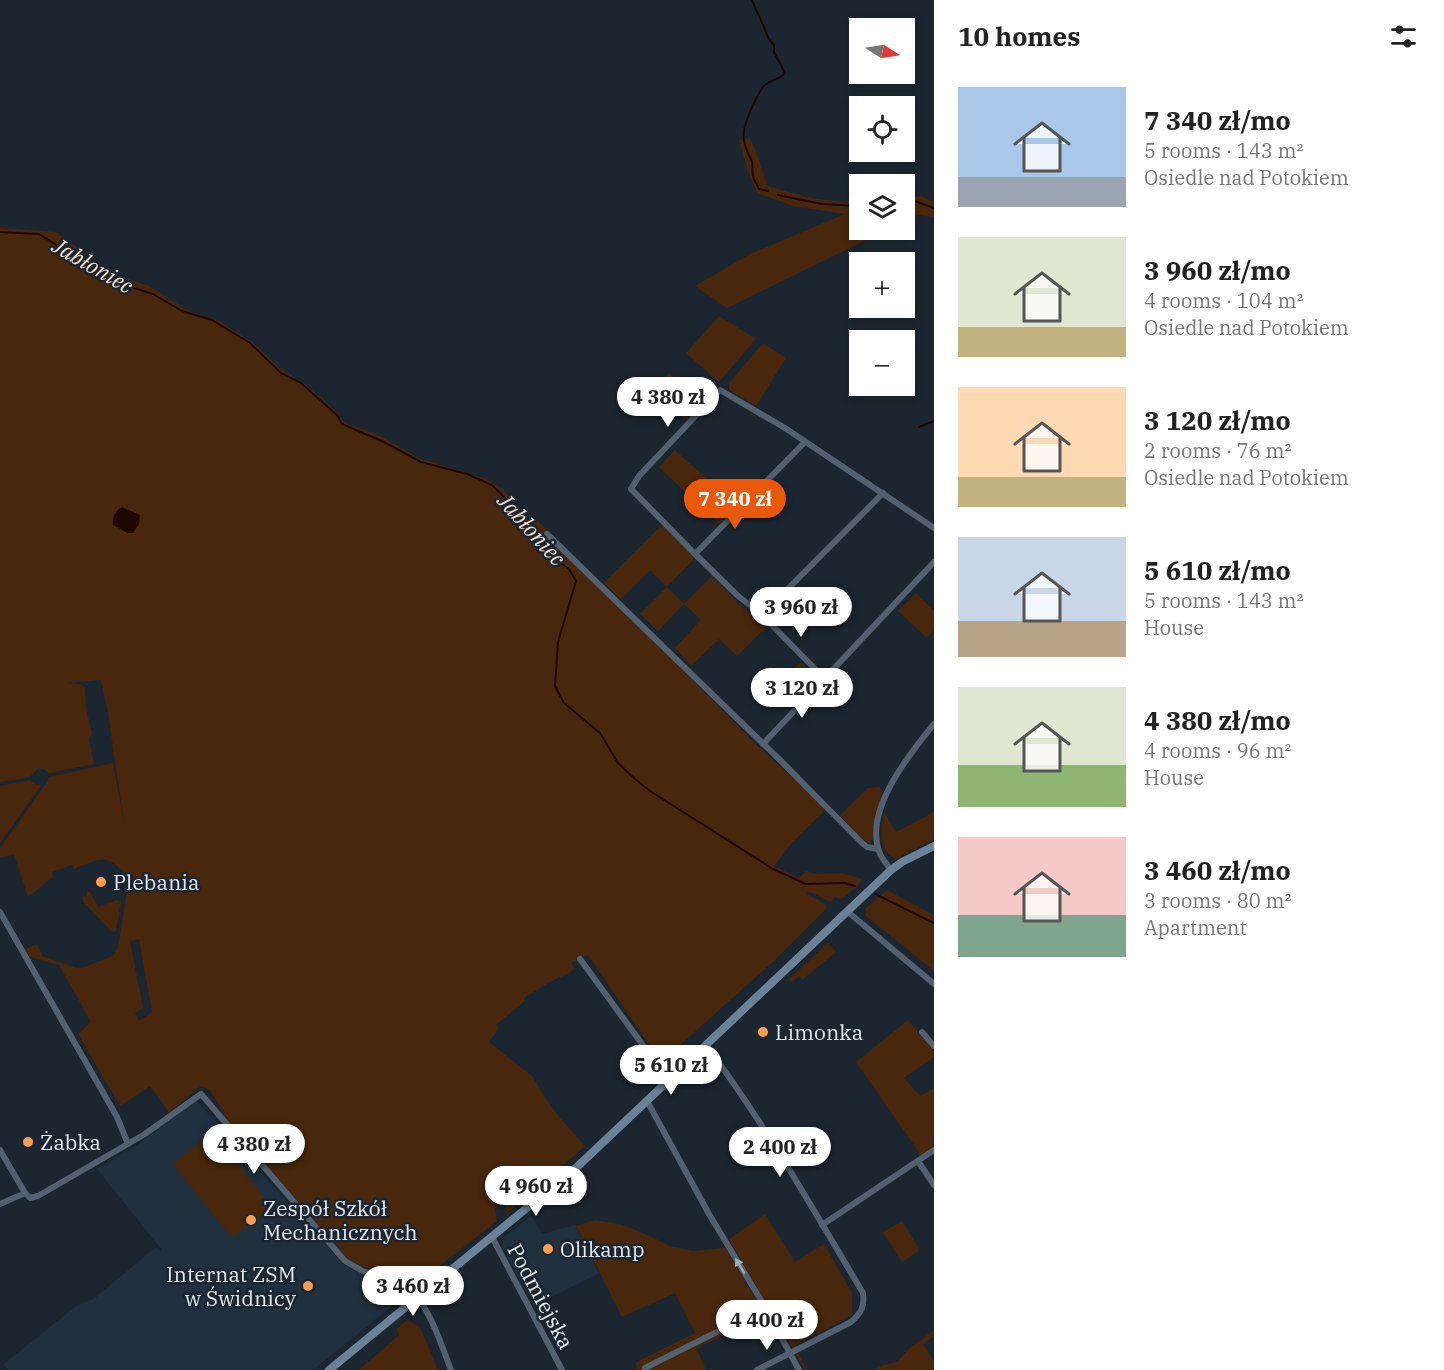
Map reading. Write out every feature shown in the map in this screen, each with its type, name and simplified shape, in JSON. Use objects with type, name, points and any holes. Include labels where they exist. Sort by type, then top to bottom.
[{"type":"street","points":[[823,677],[631,489],[639,476],[720,390],[785,428],[934,528]]},
{"type":"street","points":[[695,554],[805,442]]},
{"type":"street","points":[[762,615],[883,492]]},
{"type":"street","points":[[547,534],[862,843],[867,847],[878,849]]},
{"type":"street","points":[[763,744],[823,677],[934,562]]},
{"type":"street","points":[[891,870],[878,849],[876,836],[882,804],[906,757],[934,724]]},
{"type":"street","points":[[329,1370],[578,1166],[648,1103],[891,870],[934,846]]},
{"type":"street","points":[[0,912],[3,927],[117,1117],[128,1144]]},
{"type":"street","points":[[848,912],[934,984]]},
{"type":"street","points":[[580,959],[669,1081]]},
{"type":"street","points":[[922,1032],[934,1046]]},
{"type":"street","points":[[706,1045],[757,1117],[863,1293],[863,1310],[851,1322],[757,1370]]},
{"type":"street","points":[[0,1150],[25,1193],[30,1198],[38,1196],[128,1144],[201,1094],[345,1261],[373,1274]]},
{"type":"street","points":[[648,1103],[799,1370]]},
{"type":"street","points":[[822,1225],[934,1150]]},
{"type":"street","points":[[918,1161],[934,1185]]},
{"type":"street","points":[[0,1204],[25,1193]]},
{"type":"street","name":"Podmiejska","points":[[492,1237],[562,1370]]},
{"type":"street","points":[[387,1277],[403,1282],[430,1317],[451,1370]]},
{"type":"street","points":[[645,1368],[765,1308]]},
{"type":"shaded area","points":[[749,138],[754,146],[767,185],[812,198],[849,202],[849,240],[866,240],[727,308],[695,286],[750,254],[845,214],[793,206],[757,193],[739,140]]},
{"type":"shaded area","points":[[921,196],[934,202],[934,217],[915,216],[915,197]]},
{"type":"shaded area","points":[[0,228],[56,232],[105,268],[149,286],[191,312],[221,322],[256,345],[280,368],[305,384],[335,410],[345,423],[383,437],[419,458],[489,480],[504,490],[529,526],[536,519],[548,531],[544,535],[591,578],[756,744],[835,816],[825,810],[791,844],[774,866],[799,878],[806,871],[815,874],[842,873],[862,879],[842,899],[834,897],[831,902],[808,891],[807,894],[827,905],[825,910],[775,960],[661,1062],[588,955],[571,963],[574,968],[569,973],[524,998],[525,1001],[496,1025],[499,1028],[489,1042],[533,1077],[545,1098],[585,1146],[548,1179],[538,1170],[528,1167],[514,1173],[501,1184],[496,1192],[497,1221],[423,1279],[364,1267],[349,1260],[228,1120],[210,1090],[201,1086],[169,1112],[150,1086],[120,1106],[78,1034],[91,1022],[59,965],[30,957],[25,949],[37,944],[42,956],[82,968],[113,956],[118,947],[129,878],[115,864],[98,860],[74,869],[72,865],[52,872],[53,877],[28,897],[14,854],[0,858],[0,848],[49,777],[113,763],[124,823],[101,680],[67,683],[85,687],[86,708],[92,734],[89,739],[94,764],[49,773],[38,768],[30,777],[0,782]],"holes":[[[139,939],[152,1012],[139,1021],[135,1013],[143,1008],[130,941]]]},
{"type":"shaded area","points":[[719,316],[756,339],[719,382],[686,353]]},
{"type":"shaded area","points":[[763,343],[786,358],[756,406],[729,390],[729,383]]},
{"type":"shaded area","points":[[669,373],[702,401],[685,420],[652,392]]},
{"type":"shaded area","points":[[675,450],[736,506],[718,524],[659,467]]},
{"type":"shaded area","points":[[122,507],[140,515],[139,524],[133,533],[128,533],[113,525],[114,514]]},
{"type":"shaded area","points":[[662,525],[695,558],[667,587],[650,570],[621,599],[604,583]]},
{"type":"shaded area","points":[[712,576],[739,604],[766,627],[737,656],[719,639],[691,666],[675,648],[701,620],[684,604]]},
{"type":"shaded area","points":[[667,587],[684,604],[658,631],[640,614]]},
{"type":"shaded area","points":[[916,593],[934,611],[934,630],[927,638],[898,611]]},
{"type":"shaded area","points":[[800,662],[815,678],[788,708],[771,691]]},
{"type":"shaded area","points":[[30,780],[41,786],[0,843],[0,786]]},
{"type":"shaded area","points":[[880,787],[882,792],[871,844],[861,838],[840,815],[868,788]]},
{"type":"shaded area","points":[[884,812],[896,832],[934,812],[934,839],[896,859],[883,845]]},
{"type":"shaded area","points":[[887,890],[934,915],[934,971],[866,916],[866,908]]},
{"type":"shaded area","points":[[87,892],[90,892],[98,907],[117,900],[121,902],[116,931],[112,932],[84,903],[82,897],[87,895]]},
{"type":"shaded area","points":[[828,943],[836,952],[802,980],[799,976],[791,982],[789,979]]},
{"type":"shaded area","points":[[908,1020],[934,1051],[934,1057],[904,1078],[920,1096],[934,1088],[934,1146],[921,1155],[856,1062]]},
{"type":"shaded area","points":[[197,1101],[343,1264],[366,1276],[400,1283],[405,1291],[391,1307],[313,1370],[7,1370],[4,1364],[75,1307],[95,1298],[156,1247],[162,1250],[97,1169],[140,1143]]},
{"type":"shaded area","points":[[212,1132],[272,1207],[232,1238],[173,1164]]},
{"type":"shaded area","points":[[532,1177],[540,1187],[506,1214],[504,1195],[507,1193],[508,1197],[522,1184],[520,1178]]},
{"type":"shaded area","points":[[765,1214],[795,1262],[824,1244],[852,1293],[852,1315],[794,1346],[808,1370],[805,1370],[729,1239]]},
{"type":"shaded area","points":[[531,1216],[542,1234],[575,1225],[599,1273],[534,1306],[502,1247],[504,1237]]},
{"type":"shaded area","points":[[595,1220],[620,1224],[670,1246],[693,1251],[725,1248],[766,1316],[696,1348],[706,1370],[638,1370],[635,1363],[695,1333],[675,1293],[622,1317],[576,1226]]},
{"type":"shaded area","points":[[902,1221],[920,1250],[902,1262],[883,1232]]},
{"type":"shaded area","points":[[407,1320],[420,1327],[438,1370],[359,1370],[399,1335],[397,1329]]},
{"type":"shaded area","points":[[934,1330],[934,1336],[923,1344],[934,1361],[934,1370],[873,1370],[897,1362],[910,1348]]},
{"type":"waterway","points":[[752,0],[785,73],[762,88],[749,114],[744,134],[754,179],[759,189],[768,191]]},
{"type":"waterway","points":[[778,195],[822,204],[849,205]]},
{"type":"waterway","points":[[915,201],[934,208]]},
{"type":"waterway","name":"Jabłoniec","points":[[0,232],[39,234],[118,283],[153,294],[182,311],[212,320],[250,343],[281,373],[301,383],[338,416],[342,424],[384,442],[421,462],[467,474],[492,485],[516,509],[531,533],[551,556],[569,569],[576,581],[558,642],[555,686],[564,703],[600,733],[618,763],[650,791],[773,869],[806,884],[845,883],[855,886]]},
{"type":"waterway","points":[[919,427],[934,421]]},
{"type":"waterway","name":"Jabłoniec","points":[[875,894],[934,923]]},
{"type":"place","name":"Plebania","points":[[101,882]]},
{"type":"place","name":"Limonka","points":[[763,1032]]},
{"type":"place","name":"Żabka","points":[[28,1142]]},
{"type":"place","name":"Zespół Szkół Mechanicznych","points":[[251,1220]]},
{"type":"place","name":"Olikamp","points":[[548,1249]]},
{"type":"place","name":"Internat ZSM w Świdnicy","points":[[308,1286]]}]
